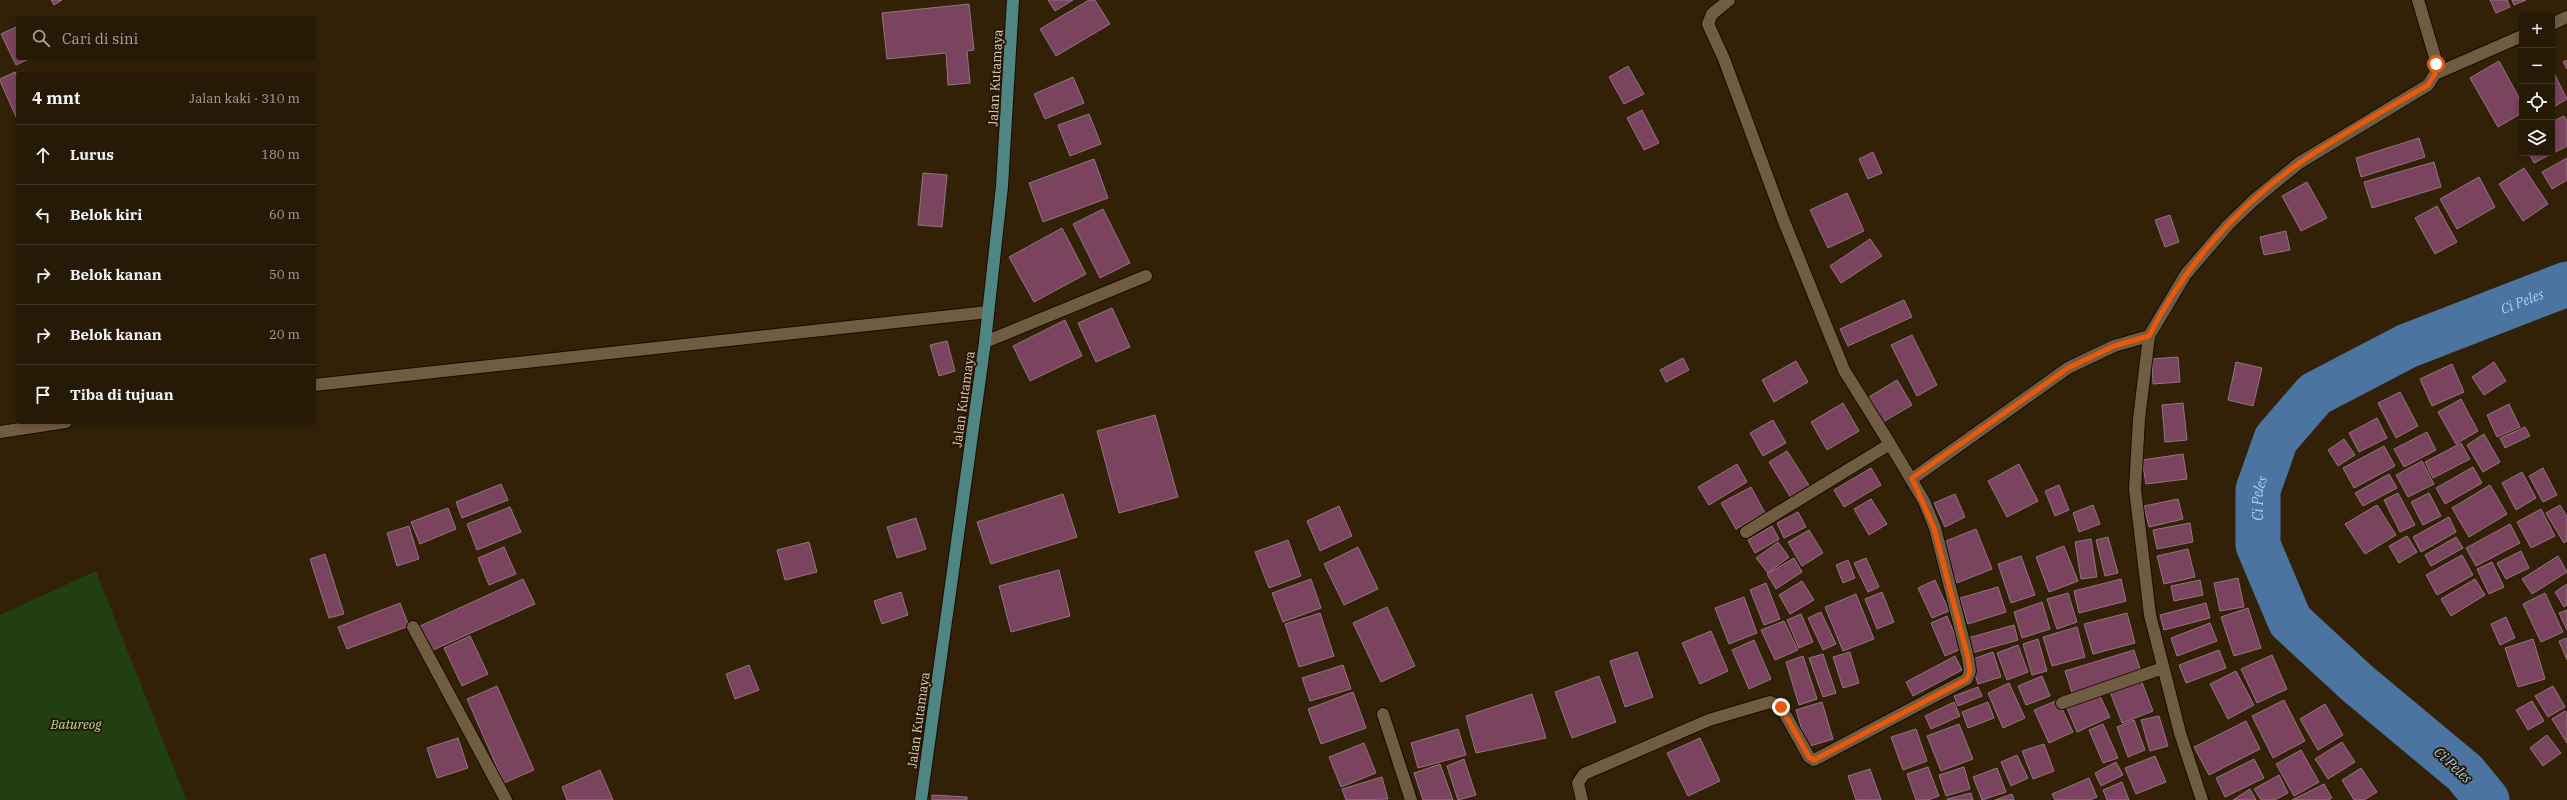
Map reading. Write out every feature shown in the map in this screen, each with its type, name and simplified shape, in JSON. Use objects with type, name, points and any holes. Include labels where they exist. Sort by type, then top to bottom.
[{"type":"main road","name":"Jalan Kutamaya","points":[[921,800],[985,342],[1002,186],[1013,0]]},
{"type":"street","points":[[1582,800],[1578,783],[1584,774],[1709,720],[1770,702],[1776,704],[1781,707],[1809,757],[1814,760],[1967,679],[1970,671],[1968,658],[1934,528],[1912,478],[1844,370],[1783,219],[1724,59],[1708,24],[1712,14],[1729,0]]},
{"type":"street","points":[[2202,800],[2180,733],[2150,615],[2135,489],[2139,419],[2149,336],[2186,274],[2228,225],[2254,200],[2305,159],[2428,85],[2435,74],[2436,64],[2418,0]]},
{"type":"street","points":[[2555,23],[2567,17]]},
{"type":"street","points":[[2435,74],[2519,37]]},
{"type":"street","points":[[985,342],[1146,276]]},
{"type":"street","points":[[316,385],[988,312]]},
{"type":"street","points":[[1912,478],[2068,368],[2114,346],[2149,336]]},
{"type":"street","points":[[0,432],[53,424]]},
{"type":"street","points":[[1746,532],[1890,444]]},
{"type":"street","points":[[413,627],[506,800]]},
{"type":"street","points":[[2062,703],[2163,668]]},
{"type":"street","points":[[1383,714],[1411,800]]},
{"type":"green space","name":"Batureog","points":[[96,571],[186,799],[189,800],[0,800],[0,615]]},
{"type":"building","points":[[51,0],[62,0],[54,5]]},
{"type":"building","points":[[1048,0],[1073,0],[1055,11]]},
{"type":"building","points":[[1089,0],[1095,0],[1110,24],[1056,56],[1040,29]]},
{"type":"building","points":[[2490,0],[2507,0],[2510,7],[2496,13]]},
{"type":"building","points":[[2512,0],[2526,0],[2514,5]]},
{"type":"building","points":[[969,4],[974,50],[967,51],[970,83],[948,85],[946,53],[887,59],[882,13]]},
{"type":"building","points":[[16,27],[16,60],[27,60],[16,65],[1,34]]},
{"type":"building","points":[[2567,60],[2567,69],[2563,62]]},
{"type":"building","points":[[2499,61],[2519,98],[2519,115],[2498,127],[2470,78]]},
{"type":"building","points":[[1628,66],[1644,94],[1624,104],[1609,77]]},
{"type":"building","points":[[15,72],[16,74],[16,117],[0,81],[0,79]]},
{"type":"building","points":[[2555,75],[2567,99],[2555,106]]},
{"type":"building","points":[[1073,77],[1084,103],[1045,119],[1034,94]]},
{"type":"building","points":[[1642,110],[1659,143],[1644,150],[1627,118]]},
{"type":"building","points":[[1089,114],[1101,144],[1070,156],[1058,125]]},
{"type":"building","points":[[2564,116],[2567,121],[2567,146],[2555,152],[2555,120]]},
{"type":"building","points":[[2419,138],[2425,157],[2361,177],[2356,158]]},
{"type":"building","points":[[1873,152],[1882,173],[1868,179],[1859,159]]},
{"type":"building","points":[[2530,156],[2548,156],[2534,163]]},
{"type":"building","points":[[2567,158],[2567,180],[2552,189],[2542,172]]},
{"type":"building","points":[[1094,159],[1108,198],[1043,222],[1029,183]]},
{"type":"building","points":[[2434,162],[2441,187],[2372,208],[2364,182]]},
{"type":"building","points":[[2524,168],[2548,204],[2523,221],[2499,184]]},
{"type":"building","points":[[923,173],[947,175],[942,227],[918,225]]},
{"type":"building","points":[[2479,177],[2495,207],[2457,229],[2440,199]]},
{"type":"building","points":[[2307,182],[2327,218],[2301,231],[2282,196]]},
{"type":"building","points":[[1847,193],[1864,231],[1828,248],[1810,210]]},
{"type":"building","points":[[2437,206],[2457,242],[2435,254],[2415,218]]},
{"type":"building","points":[[1103,209],[1130,263],[1100,278],[1073,224]]},
{"type":"building","points":[[2170,215],[2179,242],[2165,247],[2155,220]]},
{"type":"building","points":[[1062,228],[1086,274],[1034,302],[1009,257]]},
{"type":"building","points":[[2286,231],[2290,250],[2264,255],[2260,237]]},
{"type":"building","points":[[1870,239],[1882,256],[1841,283],[1830,266]]},
{"type":"building","points":[[1904,300],[1912,317],[1848,346],[1840,329]]},
{"type":"building","points":[[1112,308],[1130,347],[1096,362],[1078,323]]},
{"type":"building","points":[[1065,320],[1082,356],[1030,381],[1013,346]]},
{"type":"building","points":[[1912,335],[1937,385],[1917,396],[1891,345]]},
{"type":"building","points":[[947,341],[955,371],[939,376],[930,345]]},
{"type":"building","points":[[2178,357],[2180,382],[2153,384],[2152,359]]},
{"type":"building","points":[[1683,358],[1689,370],[1666,382],[1660,370]]},
{"type":"building","points":[[1796,361],[1808,382],[1774,402],[1762,380]]},
{"type":"building","points":[[2236,362],[2262,368],[2253,406],[2228,400]]},
{"type":"building","points":[[2494,362],[2506,381],[2484,395],[2472,377]]},
{"type":"building","points":[[2452,364],[2464,392],[2432,406],[2420,379]]},
{"type":"building","points":[[1897,380],[1912,405],[1883,422],[1869,397]]},
{"type":"building","points":[[2400,392],[2418,426],[2396,438],[2378,403]]},
{"type":"building","points":[[2461,399],[2478,431],[2456,444],[2438,412]]},
{"type":"building","points":[[1843,403],[1859,431],[1827,450],[1811,422]]},
{"type":"building","points":[[2183,403],[2187,440],[2165,442],[2162,405]]},
{"type":"building","points":[[2509,404],[2520,427],[2497,437],[2487,415]]},
{"type":"building","points":[[1155,415],[1178,497],[1119,513],[1097,431]]},
{"type":"building","points":[[2377,418],[2387,438],[2359,452],[2349,433]]},
{"type":"building","points":[[1773,420],[1786,443],[1763,456],[1750,433]]},
{"type":"building","points":[[2525,427],[2530,436],[2505,448],[2500,438]]},
{"type":"building","points":[[2427,432],[2436,450],[2404,467],[2394,449]]},
{"type":"building","points":[[2484,434],[2500,462],[2483,472],[2467,445]]},
{"type":"building","points":[[2344,439],[2355,455],[2338,466],[2328,450]]},
{"type":"building","points":[[2461,443],[2470,459],[2433,478],[2425,462]]},
{"type":"building","points":[[2384,446],[2395,466],[2354,488],[2343,468]]},
{"type":"building","points":[[1787,451],[1810,487],[1791,498],[1769,462]]},
{"type":"building","points":[[2183,454],[2187,479],[2146,484],[2142,460]]},
{"type":"building","points":[[2422,461],[2434,484],[2408,497],[2396,475]]},
{"type":"building","points":[[1737,464],[1747,482],[1709,505],[1698,487]]},
{"type":"building","points":[[2019,464],[2038,501],[2007,517],[1988,481]]},
{"type":"building","points":[[2473,467],[2482,483],[2445,504],[2436,488]]},
{"type":"building","points":[[1871,468],[1881,485],[1844,507],[1834,490]]},
{"type":"building","points":[[2543,468],[2557,495],[2543,502],[2529,476]]},
{"type":"building","points":[[2522,472],[2536,498],[2516,510],[2502,483]]},
{"type":"building","points":[[2389,474],[2397,488],[2363,506],[2355,493]]},
{"type":"building","points":[[501,484],[508,500],[462,518],[456,502]]},
{"type":"building","points":[[2059,485],[2069,510],[2055,516],[2045,491]]},
{"type":"building","points":[[2490,485],[2507,514],[2469,537],[2452,508]]},
{"type":"building","points":[[1751,487],[1765,513],[1736,529],[1721,503]]},
{"type":"building","points":[[2398,493],[2415,525],[2400,532],[2384,500]]},
{"type":"building","points":[[2429,493],[2441,516],[2423,525],[2411,502]]},
{"type":"building","points":[[1063,494],[1077,537],[991,564],[977,522]]},
{"type":"building","points":[[1955,494],[1965,517],[1945,527],[1934,503]]},
{"type":"building","points":[[1871,499],[1887,524],[1869,535],[1854,509]]},
{"type":"building","points":[[2178,499],[2183,519],[2149,527],[2144,506]]},
{"type":"building","points":[[2093,505],[2100,524],[2079,532],[2073,513]]},
{"type":"building","points":[[2377,505],[2396,535],[2365,554],[2345,524]]},
{"type":"building","points":[[2560,505],[2567,517],[2567,541],[2564,543],[2546,513]]},
{"type":"building","points":[[1339,506],[1352,536],[1320,551],[1307,521]]},
{"type":"building","points":[[510,507],[521,532],[477,550],[467,524]]},
{"type":"building","points":[[448,508],[456,529],[420,544],[411,522]]},
{"type":"building","points":[[2541,509],[2555,536],[2531,548],[2517,522]]},
{"type":"building","points":[[1798,512],[1806,527],[1784,538],[1777,523]]},
{"type":"building","points":[[2449,517],[2456,532],[2421,552],[2413,537]]},
{"type":"building","points":[[916,518],[926,549],[897,558],[887,527]]},
{"type":"building","points":[[2190,523],[2193,542],[2157,549],[2153,530]]},
{"type":"building","points":[[2510,524],[2520,543],[2476,566],[2466,548]]},
{"type":"building","points":[[409,526],[419,559],[397,566],[387,533]]},
{"type":"building","points":[[1772,526],[1779,539],[1755,553],[1748,540]]},
{"type":"building","points":[[1976,529],[1992,569],[1957,583],[1941,543]]},
{"type":"building","points":[[1809,530],[1823,553],[1802,566],[1788,542]]},
{"type":"building","points":[[2407,536],[2417,552],[2399,563],[2389,546]]},
{"type":"building","points":[[2108,537],[2118,573],[2105,576],[2096,540]]},
{"type":"building","points":[[2456,537],[2463,548],[2431,566],[2425,555]]},
{"type":"building","points":[[2091,539],[2097,577],[2081,579],[2075,542]]},
{"type":"building","points":[[1288,540],[1301,576],[1269,588],[1255,552]]},
{"type":"building","points":[[809,542],[817,572],[785,580],[777,550]]},
{"type":"building","points":[[1778,542],[1789,557],[1768,573],[1756,558]]},
{"type":"building","points":[[2064,546],[2078,581],[2049,592],[2036,557]]},
{"type":"building","points":[[504,547],[516,574],[489,585],[478,558]]},
{"type":"building","points":[[1358,547],[1378,589],[1344,605],[1324,564]]},
{"type":"building","points":[[2188,549],[2195,577],[2164,584],[2157,556]]},
{"type":"building","points":[[2521,551],[2529,568],[2506,579],[2497,563]]},
{"type":"building","points":[[325,554],[344,614],[329,618],[310,559]]},
{"type":"building","points":[[2462,555],[2473,575],[2437,595],[2426,575]]},
{"type":"building","points":[[2021,556],[2035,595],[2011,603],[1998,564]]},
{"type":"building","points":[[2558,556],[2567,572],[2532,594],[2522,579]]},
{"type":"building","points":[[1794,558],[1802,572],[1776,589],[1767,574]]},
{"type":"building","points":[[1866,558],[1879,587],[1868,592],[1854,563]]},
{"type":"building","points":[[1848,560],[1855,578],[1843,583],[1836,565]]},
{"type":"building","points":[[2492,562],[2504,587],[2489,594],[2477,569]]},
{"type":"building","points":[[1059,570],[1070,616],[1011,632],[999,586]]},
{"type":"building","points":[[2238,578],[2244,607],[2220,611],[2214,583]]},
{"type":"building","points":[[523,579],[535,604],[431,651],[420,626]]},
{"type":"building","points":[[1311,579],[1321,608],[1283,622],[1272,593]]},
{"type":"building","points":[[2121,579],[2126,601],[2079,613],[2074,591]]},
{"type":"building","points":[[2475,579],[2485,595],[2451,616],[2441,599]]},
{"type":"building","points":[[1935,580],[1949,611],[1932,618],[1918,588]]},
{"type":"building","points":[[2200,580],[2203,595],[2174,601],[2171,586]]},
{"type":"building","points":[[1802,581],[1814,600],[1790,614],[1779,595]]},
{"type":"building","points":[[1766,583],[1780,619],[1764,625],[1750,590]]},
{"type":"building","points":[[2567,584],[2567,605],[2564,607],[2555,592]]},
{"type":"building","points":[[1998,587],[2006,612],[1968,624],[1960,598]]},
{"type":"building","points":[[901,592],[908,615],[882,624],[874,601]]},
{"type":"building","points":[[1882,592],[1894,622],[1877,629],[1865,599]]},
{"type":"building","points":[[2068,593],[2077,622],[2057,629],[2047,599]]},
{"type":"building","points":[[2545,593],[2563,632],[2541,642],[2523,604]]},
{"type":"building","points":[[1856,594],[1874,639],[1843,651],[1825,607]]},
{"type":"building","points":[[1744,597],[1757,633],[1729,644],[1715,608]]},
{"type":"building","points":[[2042,602],[2050,629],[2022,638],[2014,612]]},
{"type":"building","points":[[400,603],[409,626],[347,649],[338,627]]},
{"type":"building","points":[[2206,603],[2210,618],[2164,630],[2160,615]]},
{"type":"building","points":[[1387,607],[1415,666],[1381,682],[1353,623]]},
{"type":"building","points":[[2248,608],[2261,648],[2234,656],[2221,617]]},
{"type":"building","points":[[2567,610],[2567,630],[2559,613]]},
{"type":"building","points":[[1821,612],[1836,644],[1823,650],[1808,618]]},
{"type":"building","points":[[1320,613],[1334,656],[1299,667],[1285,624]]},
{"type":"building","points":[[2127,613],[2135,643],[2093,654],[2084,624]]},
{"type":"building","points":[[1801,614],[1813,642],[1799,648],[1787,620]]},
{"type":"building","points":[[1947,616],[1961,649],[1945,656],[1931,623]]},
{"type":"building","points":[[2506,617],[2515,638],[2500,645],[2491,624]]},
{"type":"building","points":[[1784,621],[1798,650],[1775,660],[1761,630]]},
{"type":"building","points":[[2210,623],[2217,641],[2177,656],[2171,638]]},
{"type":"building","points":[[2014,625],[2018,640],[1972,653],[1968,638]]},
{"type":"building","points":[[2077,627],[2085,657],[2052,666],[2043,637]]},
{"type":"building","points":[[1711,631],[1728,671],[1700,684],[1682,643]]},
{"type":"building","points":[[470,636],[488,674],[462,686],[444,648]]},
{"type":"building","points":[[2567,638],[2567,660],[2559,641]]},
{"type":"building","points":[[2038,639],[2047,671],[2032,675],[2023,644]]},
{"type":"building","points":[[2533,639],[2545,679],[2518,687],[2505,648]]},
{"type":"building","points":[[1754,640],[1771,679],[1749,689],[1732,650]]},
{"type":"building","points":[[2018,645],[2028,672],[2007,680],[1997,653]]},
{"type":"building","points":[[2134,650],[2141,672],[2072,693],[2065,671]]},
{"type":"building","points":[[2219,650],[2226,668],[2186,683],[2179,665]]},
{"type":"building","points":[[1637,652],[1653,697],[1625,707],[1610,661]]},
{"type":"building","points":[[1850,652],[1859,683],[1843,688],[1833,657]]},
{"type":"building","points":[[1993,652],[2001,677],[1978,684],[1970,660]]},
{"type":"building","points":[[1823,654],[1836,693],[1823,697],[1809,658]]},
{"type":"building","points":[[2272,655],[2287,689],[2257,703],[2241,669]]},
{"type":"building","points":[[1803,656],[1817,699],[1799,705],[1786,662]]},
{"type":"building","points":[[1955,656],[1962,670],[1913,696],[1906,682]]},
{"type":"building","points":[[749,665],[759,690],[735,699],[726,674]]},
{"type":"building","points":[[1343,665],[1351,689],[1310,701],[1302,678]]},
{"type":"building","points":[[2236,671],[2254,705],[2228,719],[2210,684]]},
{"type":"building","points":[[1599,676],[1616,722],[1572,738],[1555,692]]},
{"type":"building","points":[[2042,676],[2050,696],[2026,705],[2018,686]]},
{"type":"building","points":[[2140,677],[2153,711],[2122,723],[2109,689]]},
{"type":"building","points":[[2009,683],[2025,718],[2003,728],[1988,693]]},
{"type":"building","points":[[497,686],[534,770],[504,783],[467,699]]},
{"type":"building","points":[[2553,686],[2565,707],[2548,717],[2535,696]]},
{"type":"building","points":[[1978,687],[1982,696],[1958,706],[1954,696]]},
{"type":"building","points":[[1353,692],[1366,728],[1321,744],[1308,709]]},
{"type":"building","points":[[1532,694],[1546,738],[1476,753],[1466,716]]},
{"type":"building","points":[[2099,694],[2110,717],[2077,732],[2067,708]]},
{"type":"building","points":[[2058,700],[2073,732],[2049,743],[2034,710]]},
{"type":"building","points":[[2284,700],[2305,741],[2273,758],[2252,716]]},
{"type":"building","points":[[2532,701],[2544,721],[2528,730],[2516,710]]},
{"type":"building","points":[[1822,702],[1833,739],[1807,747],[1796,710]]},
{"type":"building","points":[[1954,702],[1960,716],[1931,729],[1925,716]]},
{"type":"building","points":[[1988,702],[1994,718],[1968,728],[1962,712]]},
{"type":"building","points":[[2325,704],[2343,735],[2318,750],[2300,719]]},
{"type":"building","points":[[2565,711],[2567,713],[2567,743],[2552,719]]},
{"type":"building","points":[[2159,716],[2168,746],[2150,751],[2141,720]]},
{"type":"building","points":[[2134,720],[2145,750],[2128,757],[2117,727]]},
{"type":"building","points":[[2246,721],[2260,749],[2209,775],[2194,747]]},
{"type":"building","points":[[1959,724],[1973,759],[1941,771],[1927,736]]},
{"type":"building","points":[[2103,724],[2118,758],[2103,763],[2089,730]]},
{"type":"building","points":[[1458,729],[1466,755],[1418,768],[1411,743]]},
{"type":"building","points":[[1916,729],[1927,761],[1903,770],[1891,737]]},
{"type":"building","points":[[2547,735],[2561,753],[2543,766],[2530,748]]},
{"type":"building","points":[[458,738],[468,768],[437,778],[427,748]]},
{"type":"building","points":[[1700,738],[1720,781],[1688,796],[1667,753]]},
{"type":"building","points":[[2342,742],[2355,762],[2328,779],[2315,759]]},
{"type":"building","points":[[1364,743],[1376,773],[1341,787],[1329,757]]},
{"type":"building","points":[[2044,744],[2054,771],[2033,779],[2022,751]]},
{"type":"building","points":[[2301,750],[2319,782],[2294,796],[2276,764]]},
{"type":"building","points":[[2017,755],[2028,778],[2011,786],[2001,762]]},
{"type":"building","points":[[2155,756],[2166,782],[2136,794],[2125,768]]},
{"type":"building","points":[[1464,759],[1476,795],[1458,800],[1447,766]]},
{"type":"building","points":[[2254,759],[2264,778],[2225,797],[2216,778]]},
{"type":"building","points":[[2116,762],[2123,775],[2101,786],[2095,773]]},
{"type":"building","points":[[1440,764],[1453,800],[1423,800],[1414,773]]},
{"type":"building","points":[[1928,767],[1939,796],[1928,800],[1916,800],[1907,774]]},
{"type":"building","points":[[1964,767],[1970,789],[1946,796],[1939,775]]},
{"type":"building","points":[[1997,768],[2006,792],[1982,800],[1973,777]]},
{"type":"building","points":[[2361,768],[2377,792],[2364,800],[2354,800],[2342,780]]},
{"type":"building","points":[[1870,769],[1881,800],[1856,800],[1848,776]]},
{"type":"building","points":[[600,770],[613,800],[567,800],[562,787]]},
{"type":"building","points":[[2279,775],[2288,793],[2275,800],[2261,800],[2254,789]]},
{"type":"building","points":[[1382,777],[1388,799],[1346,800],[1342,789]]},
{"type":"building","points":[[2089,778],[2097,797],[2090,800],[2055,800],[2052,794]]},
{"type":"building","points":[[2122,782],[2129,800],[2107,800],[2103,790]]},
{"type":"building","points":[[2324,784],[2332,798],[2328,800],[2292,800]]},
{"type":"building","points":[[2250,789],[2256,800],[2233,800]]},
{"type":"building","points":[[1971,793],[1973,800],[1947,800],[1947,799]]},
{"type":"building","points":[[2012,794],[2014,800],[1995,800]]},
{"type":"building","points":[[932,795],[967,797],[967,800],[932,800]]},
{"type":"waterway","name":"Ci Peles","points":[[2487,800],[2465,773],[2357,683],[2290,621],[2258,545],[2258,490],[2276,439],[2315,394],[2407,346],[2567,284]]},
{"type":"route","points":[[1781,707],[1809,757],[1814,760],[1821,758],[1967,679],[1970,671],[1968,658],[1934,528],[1924,501],[1912,478],[2068,368],[2114,346],[2149,336],[2158,318],[2186,274],[2228,225],[2254,200],[2299,162],[2428,85],[2435,74],[2436,64]]}]
